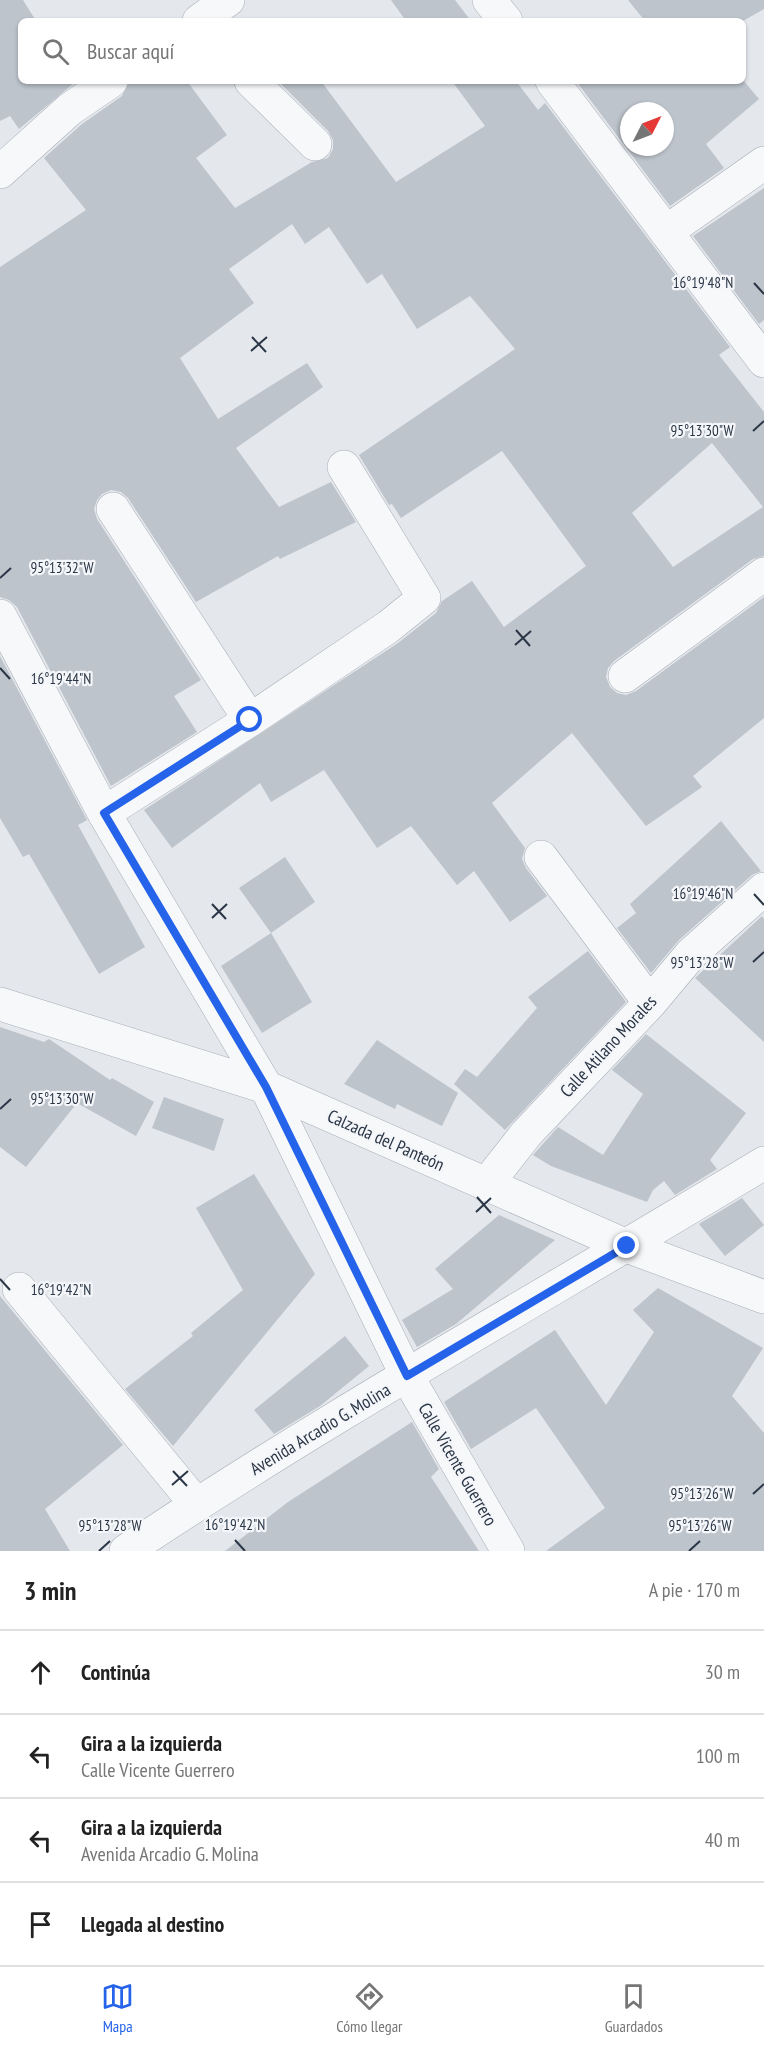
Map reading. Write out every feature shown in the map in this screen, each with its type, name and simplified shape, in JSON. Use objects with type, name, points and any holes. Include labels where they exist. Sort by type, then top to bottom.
[{"type":"street","points":[[203,18],[228,0]]},
{"type":"street","points":[[489,0],[504,18]]},
{"type":"street","points":[[0,172],[70,109],[107,84]]},
{"type":"street","points":[[254,84],[315,144]]},
{"type":"street","points":[[554,84],[764,361]]},
{"type":"street","points":[[666,232],[764,163]]},
{"type":"street","points":[[104,813],[250,720],[388,627],[424,598],[344,467]]},
{"type":"street","points":[[113,509],[250,720]]},
{"type":"street","points":[[626,676],[764,574]]},
{"type":"street","name":"Calle Vicente Guerrero","points":[[0,616],[104,813],[266,1087],[407,1376],[508,1551]]},
{"type":"street","points":[[541,857],[650,1003]]},
{"type":"street","name":"Calle Atilano Morales","points":[[486,1185],[526,1134],[650,1003],[691,954],[764,889]]},
{"type":"street","name":"Calzada del Panteón","points":[[0,1004],[266,1087],[627,1246],[764,1297]]},
{"type":"street","name":"Avenida Arcadio G. Molina","points":[[126,1551],[196,1504],[764,1163]]},
{"type":"street","points":[[19,1289],[196,1504]]},
{"type":"building","points":[[0,0],[23,0],[34,18],[18,18],[18,84],[73,84],[19,129],[10,116],[0,121]]},
{"type":"building","points":[[391,0],[455,0],[469,18],[404,18]]},
{"type":"building","points":[[628,0],[764,0],[764,9],[746,19],[643,18]]},
{"type":"building","points":[[128,84],[189,84],[227,135],[196,158],[235,208],[312,162],[328,158],[333,149],[333,140],[328,131],[281,84],[323,84],[396,182],[485,126],[454,84],[518,84],[538,110],[545,103],[730,347],[719,355],[764,412],[764,556],[753,559],[614,661],[608,668],[606,677],[610,687],[617,693],[626,695],[636,691],[764,597],[764,718],[693,776],[702,787],[646,826],[572,733],[492,803],[525,848],[522,859],[526,868],[547,896],[510,922],[474,871],[457,885],[411,826],[377,848],[324,770],[271,802],[260,783],[172,848],[144,810],[398,643],[436,613],[442,601],[472,581],[504,627],[586,566],[502,451],[401,518],[392,504],[389,505],[359,455],[515,349],[470,296],[417,329],[382,274],[367,284],[329,227],[305,244],[292,224],[229,269],[254,303],[180,358],[218,419],[307,363],[323,387],[236,448],[279,507],[331,482],[356,522],[280,559],[278,556],[196,602],[128,498],[121,492],[111,490],[102,494],[94,509],[97,519],[201,680],[174,696],[197,732],[111,786],[17,607],[9,600],[0,597],[0,267],[86,210],[44,158],[82,124],[122,96]],"holes":[[[712,443],[763,507],[673,567],[632,513]]]},
{"type":"building","points":[[578,84],[746,84],[759,99],[706,144],[724,168],[670,206],[632,156],[674,156],[674,102],[620,102],[620,140]]},
{"type":"building","points":[[764,188],[764,320],[759,324],[693,236]]},
{"type":"building","points":[[0,656],[87,820],[78,825],[145,947],[99,974],[29,854],[23,857],[0,818]]},
{"type":"building","points":[[721,821],[761,871],[752,875],[679,940],[651,973],[617,928],[636,913],[630,904]]},
{"type":"building","points":[[285,857],[315,902],[271,933],[239,888]]},
{"type":"building","points":[[762,916],[764,919],[764,1042],[695,978]]},
{"type":"building","points":[[271,933],[312,1002],[262,1033],[221,966]]},
{"type":"building","points":[[588,951],[626,1002],[505,1130],[454,1084],[465,1069],[477,1077],[537,1008],[528,997]]},
{"type":"building","points":[[0,1027],[44,1042],[49,1039],[110,1080],[112,1078],[154,1102],[136,1136],[77,1103],[26,1167],[0,1147]]},
{"type":"building","points":[[646,1034],[746,1113],[710,1160],[717,1169],[675,1195],[664,1181],[653,1190],[647,1202],[551,1166],[533,1155],[558,1127],[603,1155],[643,1094],[612,1070]]},
{"type":"building","points":[[377,1040],[458,1093],[442,1126],[397,1104],[395,1109],[344,1084]]},
{"type":"building","points":[[164,1097],[224,1119],[214,1151],[152,1128]]},
{"type":"building","points":[[254,1174],[315,1274],[173,1446],[125,1389],[193,1336],[191,1333],[243,1290],[196,1208]]},
{"type":"building","points":[[742,1198],[764,1225],[725,1256],[699,1224]]},
{"type":"building","points":[[499,1215],[555,1240],[456,1324],[417,1347],[402,1320],[453,1289],[435,1269]]},
{"type":"building","points":[[658,1288],[763,1348],[732,1396],[764,1433],[764,1551],[546,1551],[605,1508],[536,1408],[471,1449],[444,1402],[555,1330],[606,1405],[654,1332],[633,1310]]},
{"type":"building","points":[[0,1296],[123,1445],[45,1509],[70,1551],[0,1551]]},
{"type":"building","points":[[345,1336],[369,1366],[320,1406],[274,1434],[254,1410]]},
{"type":"building","points":[[412,1422],[439,1469],[431,1477],[479,1551],[225,1551],[288,1502]]},
{"type":"route","points":[[250,720],[104,813],[266,1087],[407,1376],[627,1246]]}]
